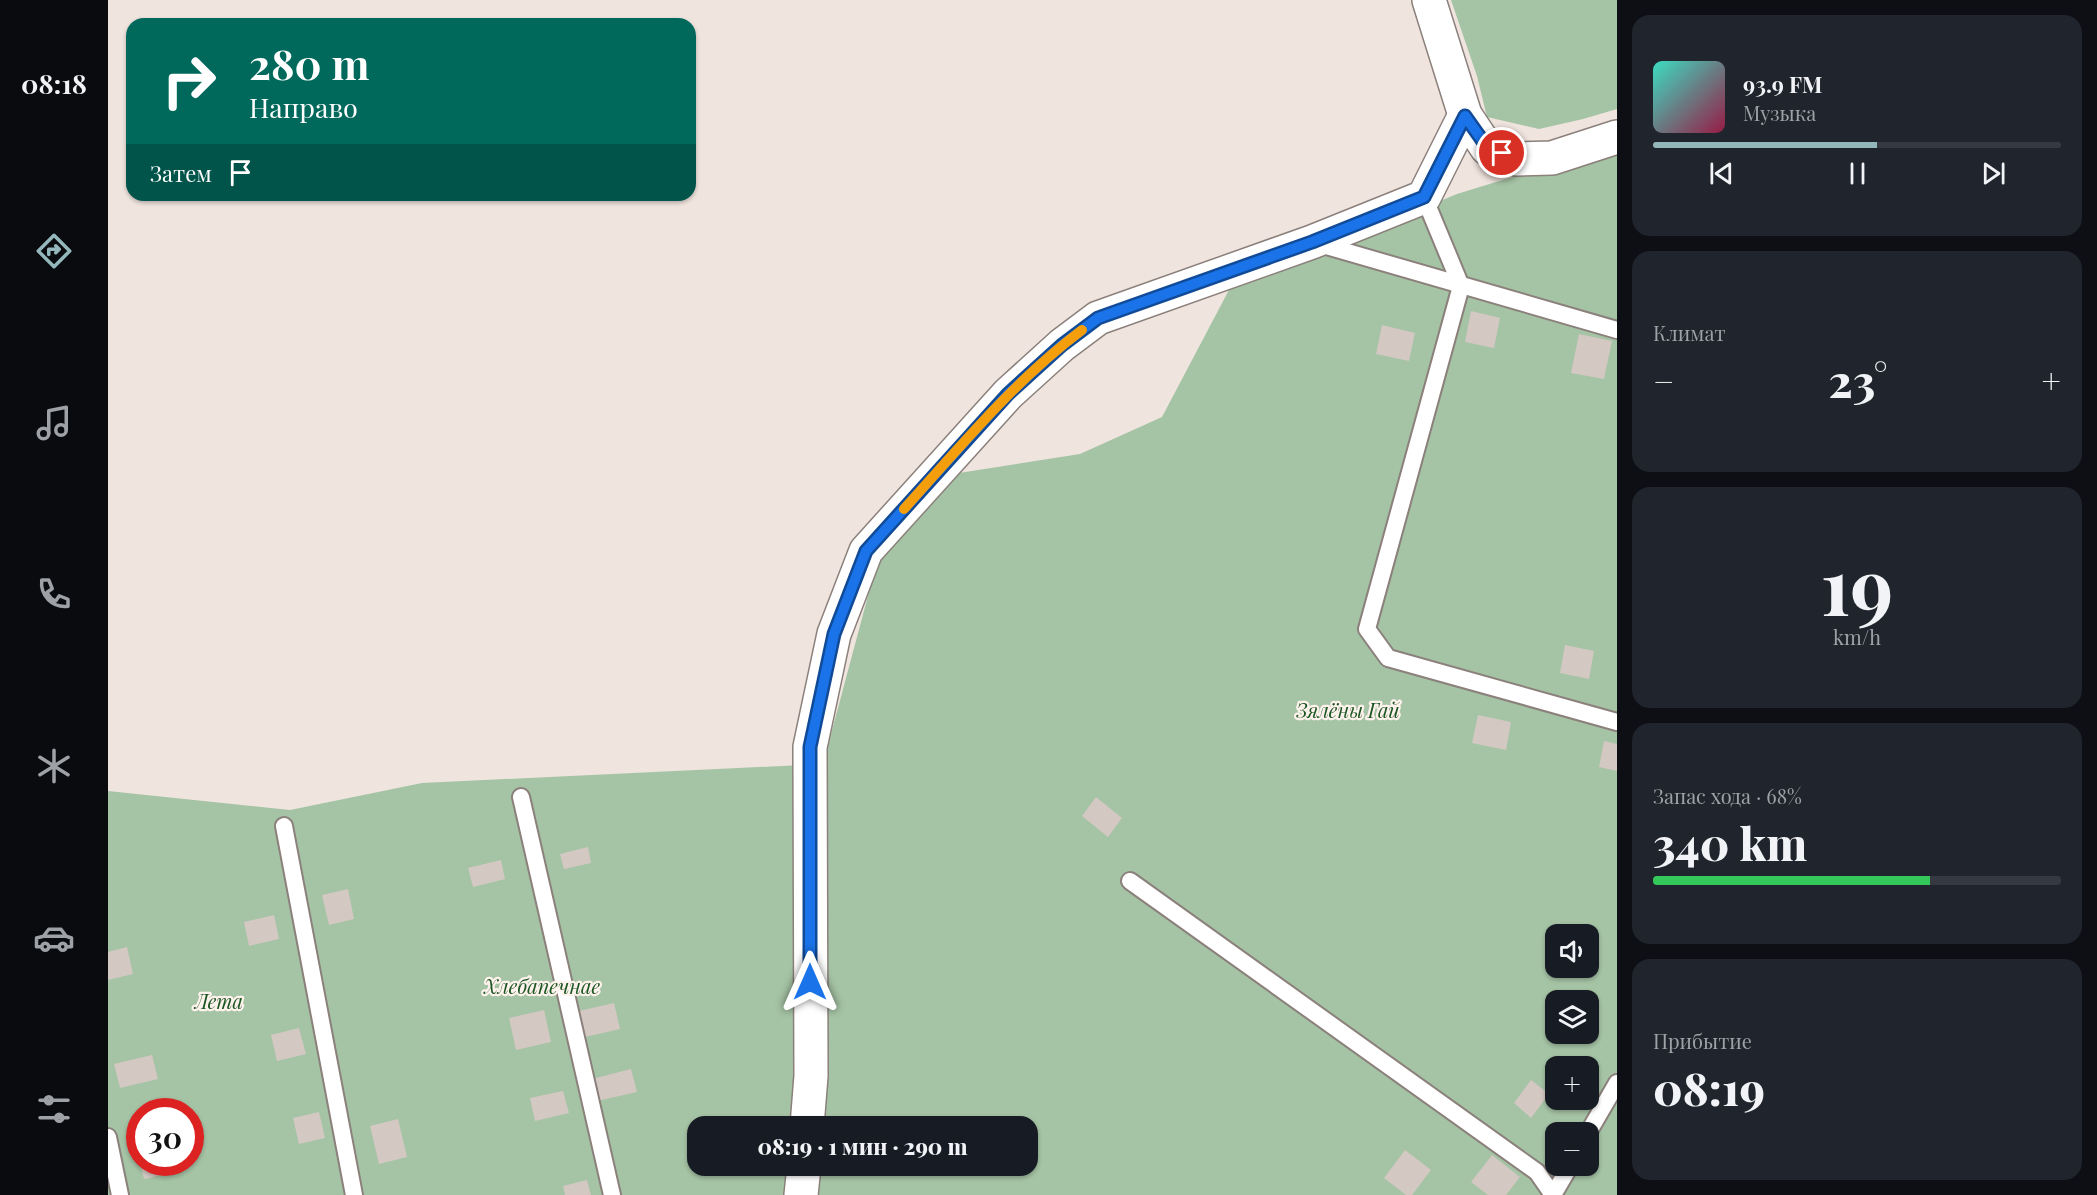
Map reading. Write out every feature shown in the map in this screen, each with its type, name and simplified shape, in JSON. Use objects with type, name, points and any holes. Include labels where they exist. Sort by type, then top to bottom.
[{"type":"street","points":[[1429,0],[1465,116],[1487,147],[1516,159],[1551,158],[1617,138]]},
{"type":"street","points":[[808,1116],[811,1076],[810,747],[834,634],[866,551],[1008,394],[1062,345],[1098,318],[1312,242],[1424,197],[1465,116]]},
{"type":"street","points":[[801,1195],[803,1176]]},
{"type":"lane","points":[[1424,197],[1461,286],[1367,630],[1388,658],[1617,722]]},
{"type":"lane","points":[[1312,242],[1617,330]]},
{"type":"lane","points":[[521,797],[612,1195]]},
{"type":"lane","points":[[284,826],[354,1195]]},
{"type":"lane","points":[[1130,881],[1537,1172],[1553,1195],[1564,1176]]},
{"type":"lane","points":[[1594,1122],[1617,1083]]},
{"type":"lane","points":[[108,1137],[120,1195]]},
{"type":"green space","points":[[1451,0],[1617,0],[1617,109],[1539,129],[1487,117],[1477,76]]},
{"type":"green space","points":[[1617,145],[1617,1195],[108,1195],[108,791],[290,810],[422,783],[823,764],[880,551],[959,473],[1080,454],[1162,417],[1230,288],[1457,194]]},
{"type":"building","points":[[1471,311],[1500,318],[1494,348],[1465,342]]},
{"type":"building","points":[[1382,325],[1415,333],[1409,361],[1376,354]]},
{"type":"building","points":[[1579,334],[1612,341],[1604,379],[1571,373]]},
{"type":"building","points":[[1565,645],[1594,651],[1589,679],[1560,673]]},
{"type":"building","points":[[1478,715],[1511,722],[1506,750],[1472,743]]},
{"type":"building","points":[[1604,741],[1617,744],[1617,771],[1599,767]]},
{"type":"building","points":[[1096,797],[1122,818],[1108,837],[1082,816]]},
{"type":"building","points":[[588,847],[591,863],[564,869],[560,854]]},
{"type":"building","points":[[501,860],[505,879],[473,887],[468,868]]},
{"type":"building","points":[[348,889],[354,919],[329,925],[322,895]]},
{"type":"building","points":[[274,915],[279,939],[249,946],[244,922]]},
{"type":"building","points":[[127,947],[133,974],[108,980],[108,952]]},
{"type":"building","points":[[614,1003],[620,1029],[585,1037],[579,1011]]},
{"type":"building","points":[[544,1010],[551,1042],[516,1050],[509,1018]]},
{"type":"building","points":[[299,1028],[306,1054],[277,1061],[271,1035]]},
{"type":"building","points":[[152,1055],[158,1079],[120,1088],[114,1064]]},
{"type":"building","points":[[631,1069],[637,1092],[597,1101],[592,1079]]},
{"type":"building","points":[[1531,1080],[1545,1091],[1545,1099],[1531,1118],[1514,1103]]},
{"type":"building","points":[[563,1091],[569,1113],[535,1121],[530,1098]]},
{"type":"building","points":[[319,1112],[325,1138],[299,1144],[293,1118]]},
{"type":"building","points":[[398,1119],[407,1157],[379,1164],[370,1126]]},
{"type":"building","points":[[1405,1150],[1431,1170],[1412,1195],[1406,1195],[1384,1178]]},
{"type":"building","points":[[1492,1155],[1520,1177],[1506,1195],[1488,1195],[1471,1182]]},
{"type":"building","points":[[587,1180],[591,1195],[565,1195],[563,1186]]},
{"type":"slow traffic","points":[[904,509],[1008,394],[1082,330]]},
{"type":"route","points":[[810,982],[810,747],[834,634],[866,551],[1008,394],[1062,345],[1098,318],[1312,242],[1424,197],[1465,116],[1487,147],[1502,153]]},
{"type":"park label","name":"Зялёны Гай","points":[[1348,711]]},
{"type":"park label","name":"Хлебапечнае","points":[[542,987]]},
{"type":"park label","name":"Лета","points":[[219,1002]]}]
